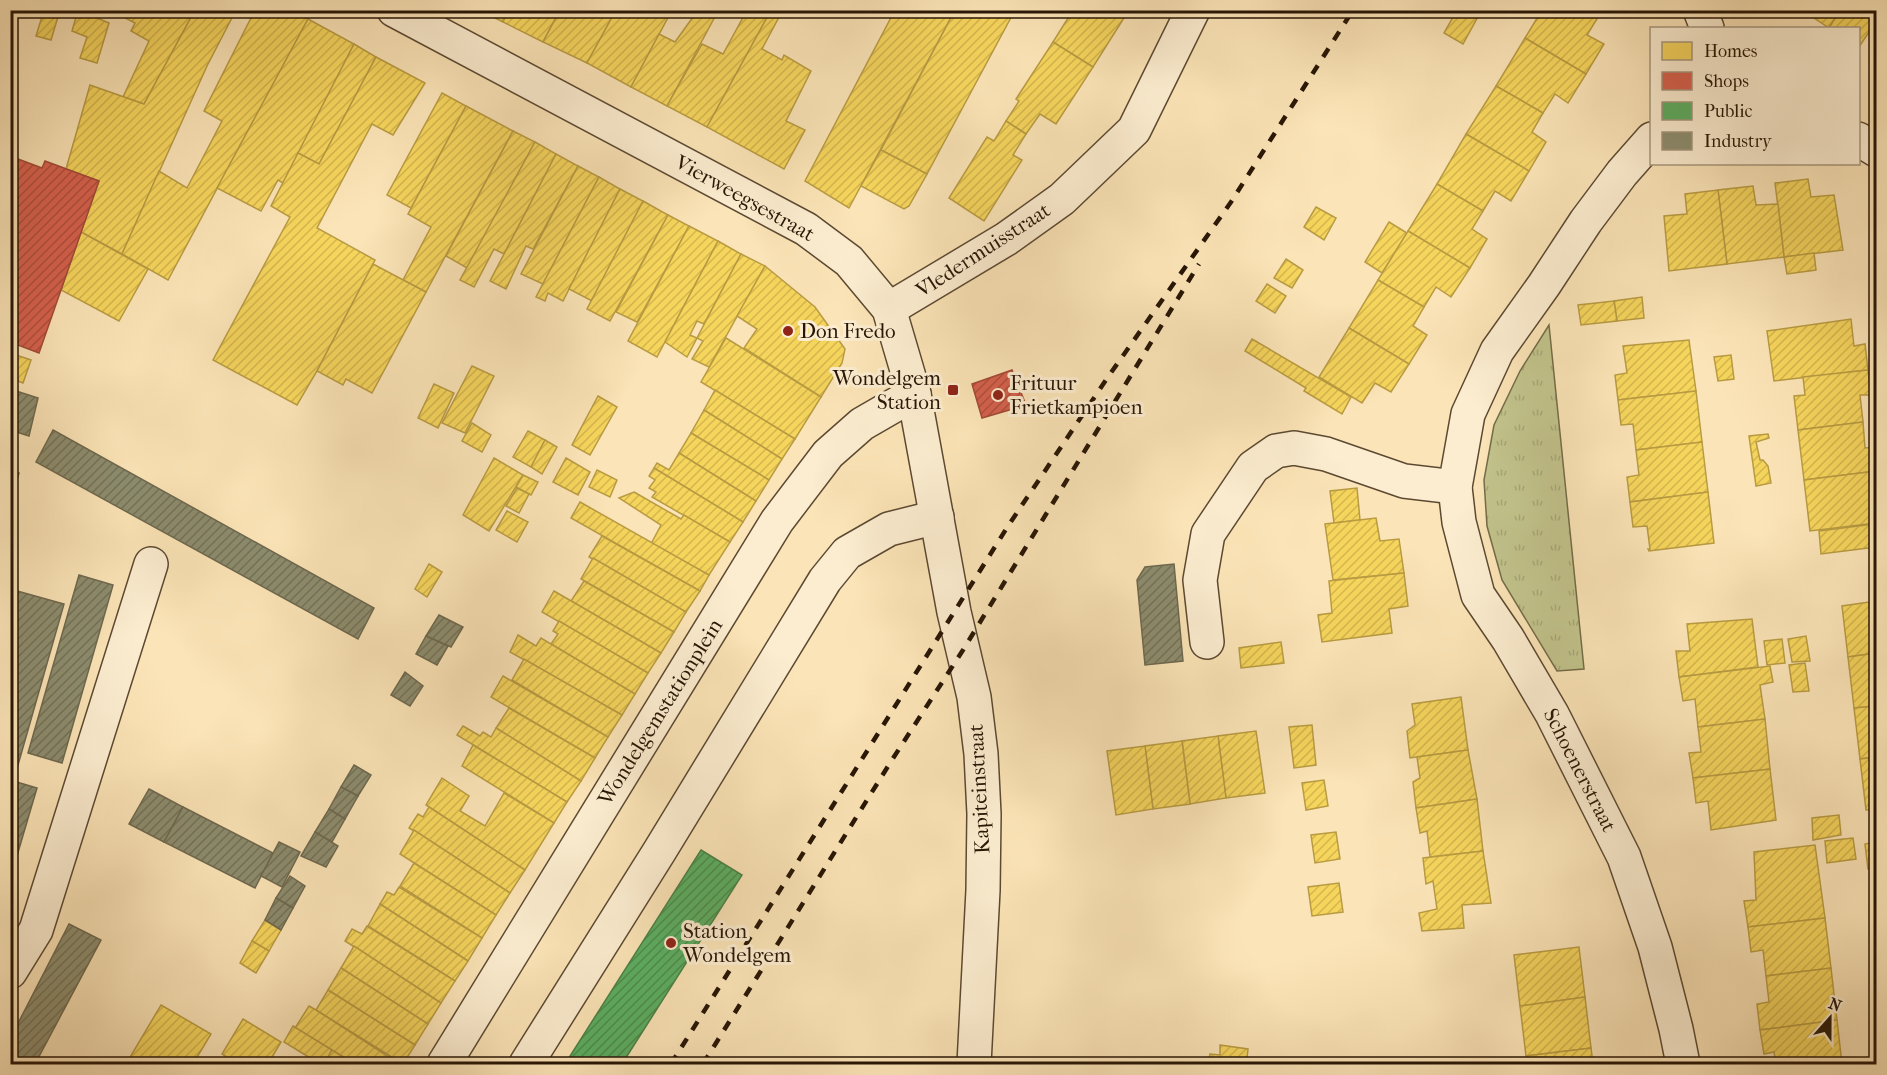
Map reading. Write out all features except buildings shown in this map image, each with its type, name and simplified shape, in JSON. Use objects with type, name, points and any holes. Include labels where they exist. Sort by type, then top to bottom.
[{"type":"street","name":"Vierweegsestraat","points":[[394,10],[806,229],[849,261],[889,309],[914,394],[937,517]]},
{"type":"street","name":"Vledermuisstraat","points":[[889,309],[1006,239],[1062,199],[1134,130],[1193,10]]},
{"type":"street","points":[[1700,10],[1707,27]]},
{"type":"street","points":[[1860,140],[1876,150]]},
{"type":"street","name":"Schoenerstraat","points":[[1650,141],[1622,173],[1586,221],[1497,351],[1468,414],[1455,487],[1460,522],[1478,595],[1508,639],[1552,714],[1624,857],[1655,947],[1683,1065]]},
{"type":"street","name":"Wondelgemstationplein","points":[[444,1065],[777,521],[828,454],[862,424],[914,394]]},
{"type":"street","points":[[1207,642],[1200,580],[1208,534],[1253,467],[1276,451],[1294,448],[1326,454],[1404,480],[1455,487]]},
{"type":"street","points":[[526,1065],[825,580],[847,553],[855,548],[889,530],[937,517]]},
{"type":"street","name":"Kapiteinstraat","points":[[937,517],[954,612],[974,697],[981,754],[984,814],[974,1065]]},
{"type":"street","points":[[10,972],[36,930],[151,564]]},
{"type":"green space","points":[[1549,325],[1584,669],[1557,671],[1502,580],[1487,526],[1484,480],[1494,425],[1520,371]]},
{"type":"railway","points":[[671,1064],[1008,526],[1108,377],[1231,202],[1353,10]]},
{"type":"railway","points":[[703,1064],[963,650],[1199,264]]},
{"type":"place","name":"Don Fredo","points":[[788,331]]},
{"type":"place","name":"Wondelgem Station","points":[[953,390]]},
{"type":"place","name":"Frituur Frietkampioen","points":[[998,395]]},
{"type":"place","name":"Station Wondelgem","points":[[671,943]]}]
